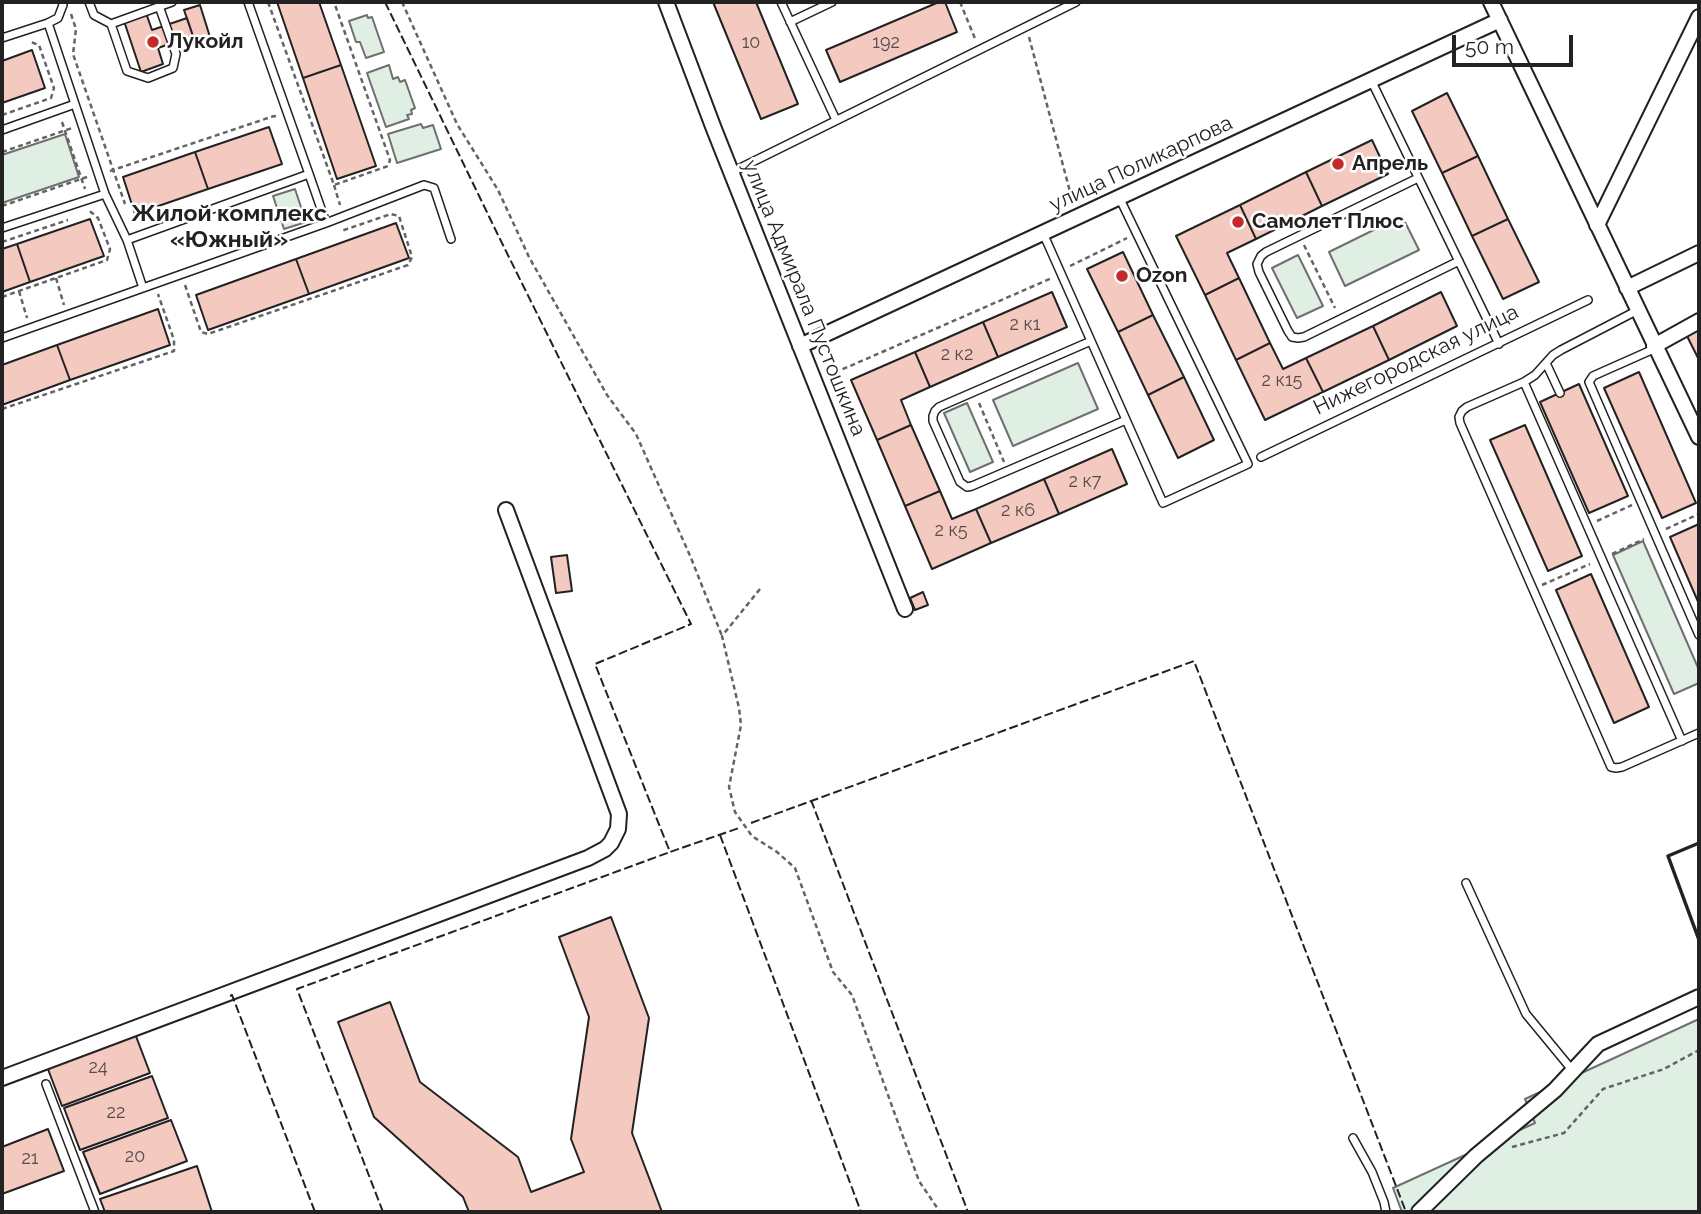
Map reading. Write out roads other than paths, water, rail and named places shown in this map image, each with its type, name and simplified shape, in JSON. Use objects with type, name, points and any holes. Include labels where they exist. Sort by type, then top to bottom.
[{"type":"street","name":"улица Адмирала Пустошкина","points":[[666,2],[905,610]]},
{"type":"street","name":"улица Поликарпова","points":[[800,346],[1371,80],[1497,9]]},
{"type":"street","points":[[1497,9],[1699,437]]},
{"type":"street","points":[[1597,225],[1699,17]]},
{"type":"street","points":[[1627,288],[1699,253]]},
{"type":"street","points":[[1655,347],[1699,321]]},
{"type":"street","points":[[2,1077],[588,858],[611,843],[618,829],[619,814],[506,510]]},
{"type":"street","points":[[1419,1212],[1476,1156],[1555,1090],[1598,1044],[1699,997]]},
{"type":"lane","points":[[2,38],[58,19],[62,2]]},
{"type":"lane","points":[[89,2],[94,15],[111,24],[127,71],[148,78],[173,68],[176,54],[159,6]]},
{"type":"lane","points":[[111,24],[172,2]]},
{"type":"lane","points":[[248,2],[326,223]]},
{"type":"lane","points":[[782,2],[836,120]]},
{"type":"lane","points":[[790,22],[832,2]]},
{"type":"lane","points":[[731,172],[1076,2]]},
{"type":"lane","points":[[48,23],[105,194],[127,240],[143,288]]},
{"type":"lane","points":[[1371,80],[1499,344]]},
{"type":"lane","points":[[2,130],[75,104]]},
{"type":"lane","points":[[127,240],[309,174]]},
{"type":"lane","points":[[1418,178],[1261,256],[1257,264],[1259,272],[1287,331],[1292,337],[1298,338],[1459,261]]},
{"type":"lane","points":[[2,338],[326,223],[424,185],[434,188],[451,239]]},
{"type":"lane","points":[[2,228],[105,194]]},
{"type":"lane","points":[[1042,233],[1163,503],[1248,464],[1119,197]]},
{"type":"lane","name":"Нижегородская улица","points":[[1261,457],[1588,300]]},
{"type":"lane","points":[[1638,310],[1561,350],[1535,375],[1467,407],[1459,417],[1611,767],[1622,767],[1699,733]]},
{"type":"lane","points":[[1091,341],[935,411],[933,421],[960,482],[967,487],[972,486],[1126,420]]},
{"type":"lane","points":[[1655,347],[1592,376],[1589,382],[1699,635]]},
{"type":"lane","points":[[1546,363],[1560,393]]},
{"type":"lane","points":[[1524,382],[1682,741]]},
{"type":"lane","points":[[1466,883],[1526,1014],[1574,1072]]},
{"type":"lane","points":[[46,1084],[95,1212]]},
{"type":"lane","points":[[1353,1138],[1372,1172],[1386,1212]]},
{"type":"place","name":"Лукойл","points":[[153,42]]},
{"type":"place","name":"Апрель","points":[[1338,164]]},
{"type":"place","name":"Самолет Плюс","points":[[1238,222]]},
{"type":"place","name":"Ozon","points":[[1122,276]]},
{"type":"district","name":"Жилой комплекс «Южный»","points":[[229,227]]}]
